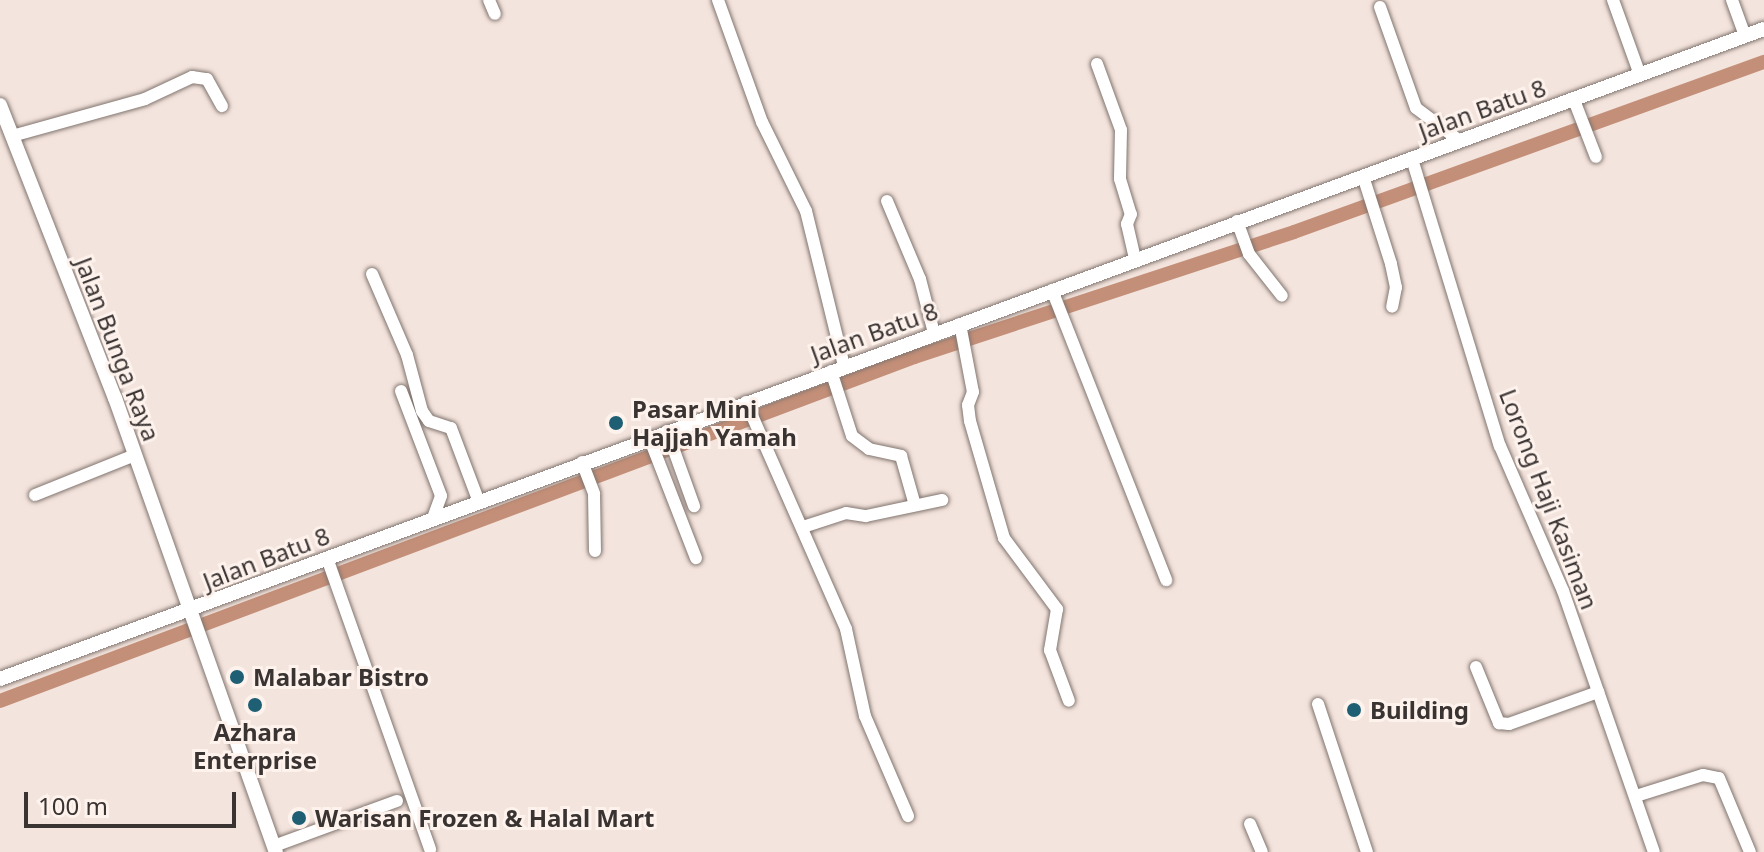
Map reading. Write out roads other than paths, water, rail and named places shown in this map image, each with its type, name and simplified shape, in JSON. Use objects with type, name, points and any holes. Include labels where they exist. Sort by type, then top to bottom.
[{"type":"street","points":[[489,0],[495,14]]},
{"type":"street","points":[[718,0],[762,122],[806,211],[852,436],[869,449],[901,456],[915,505]]},
{"type":"street","points":[[1613,0],[1640,75]]},
{"type":"street","points":[[1732,0],[1745,36]]},
{"type":"street","points":[[1380,7],[1416,108],[1460,141]]},
{"type":"street","name":"Jalan Batu 8","points":[[0,679],[191,614],[433,518],[584,468],[654,449],[748,406],[934,333],[960,328],[1054,296],[1135,260],[1237,221],[1460,141],[1577,107],[1640,75],[1764,29]]},
{"type":"street","points":[[1097,64],[1121,130],[1120,179],[1131,214],[1127,224],[1135,260]]},
{"type":"street","points":[[12,136],[145,99],[192,77],[207,79],[222,106]]},
{"type":"street","name":"Jalan Bunga Raya","points":[[0,105],[135,455],[275,849]]},
{"type":"street","points":[[1577,107],[1596,157]]},
{"type":"street","name":"Lorong Haji Kasiman","points":[[1412,159],[1500,446],[1563,591],[1654,852]]},
{"type":"street","points":[[1363,176],[1396,287],[1392,307]]},
{"type":"street","points":[[887,201],[920,279],[934,333]]},
{"type":"street","points":[[1237,221],[1249,254],[1282,296]]},
{"type":"street","points":[[372,274],[407,355],[422,411],[429,421],[451,428],[479,502]]},
{"type":"street","points":[[1054,296],[1166,580]]},
{"type":"street","points":[[960,328],[969,359],[973,392],[968,405],[970,421],[1004,538],[1057,609],[1050,650],[1069,701]]},
{"type":"street","points":[[401,391],[441,496],[433,518]]},
{"type":"street","points":[[748,406],[846,629],[865,716],[908,816]]},
{"type":"street","points":[[671,442],[694,507],[696,558]]},
{"type":"street","points":[[654,449],[694,507]]},
{"type":"street","points":[[35,495],[135,455]]},
{"type":"street","points":[[584,468],[592,489],[595,551]]},
{"type":"street","points":[[803,527],[846,513],[866,516],[942,500]]},
{"type":"street","points":[[327,558],[430,849]]},
{"type":"street","points":[[1476,667],[1499,723],[1509,724],[1598,692]]},
{"type":"street","points":[[1318,704],[1367,852]]},
{"type":"street","points":[[1636,796],[1703,775],[1719,778],[1750,852]]},
{"type":"street","points":[[275,849],[397,801]]},
{"type":"street","points":[[1250,824],[1262,852]]},
{"type":"waterway","points":[[0,701],[914,357],[1294,232],[1764,62]]},
{"type":"place","name":"Pasar Mini Hajjah Yamah","points":[[616,423]]},
{"type":"place","name":"Malabar Bistro","points":[[237,677]]},
{"type":"place","name":"Azhara Enterprise","points":[[255,705]]},
{"type":"place","name":"Building","points":[[1354,710]]},
{"type":"place","name":"Warisan Frozen & Halal Mart","points":[[299,818]]}]
